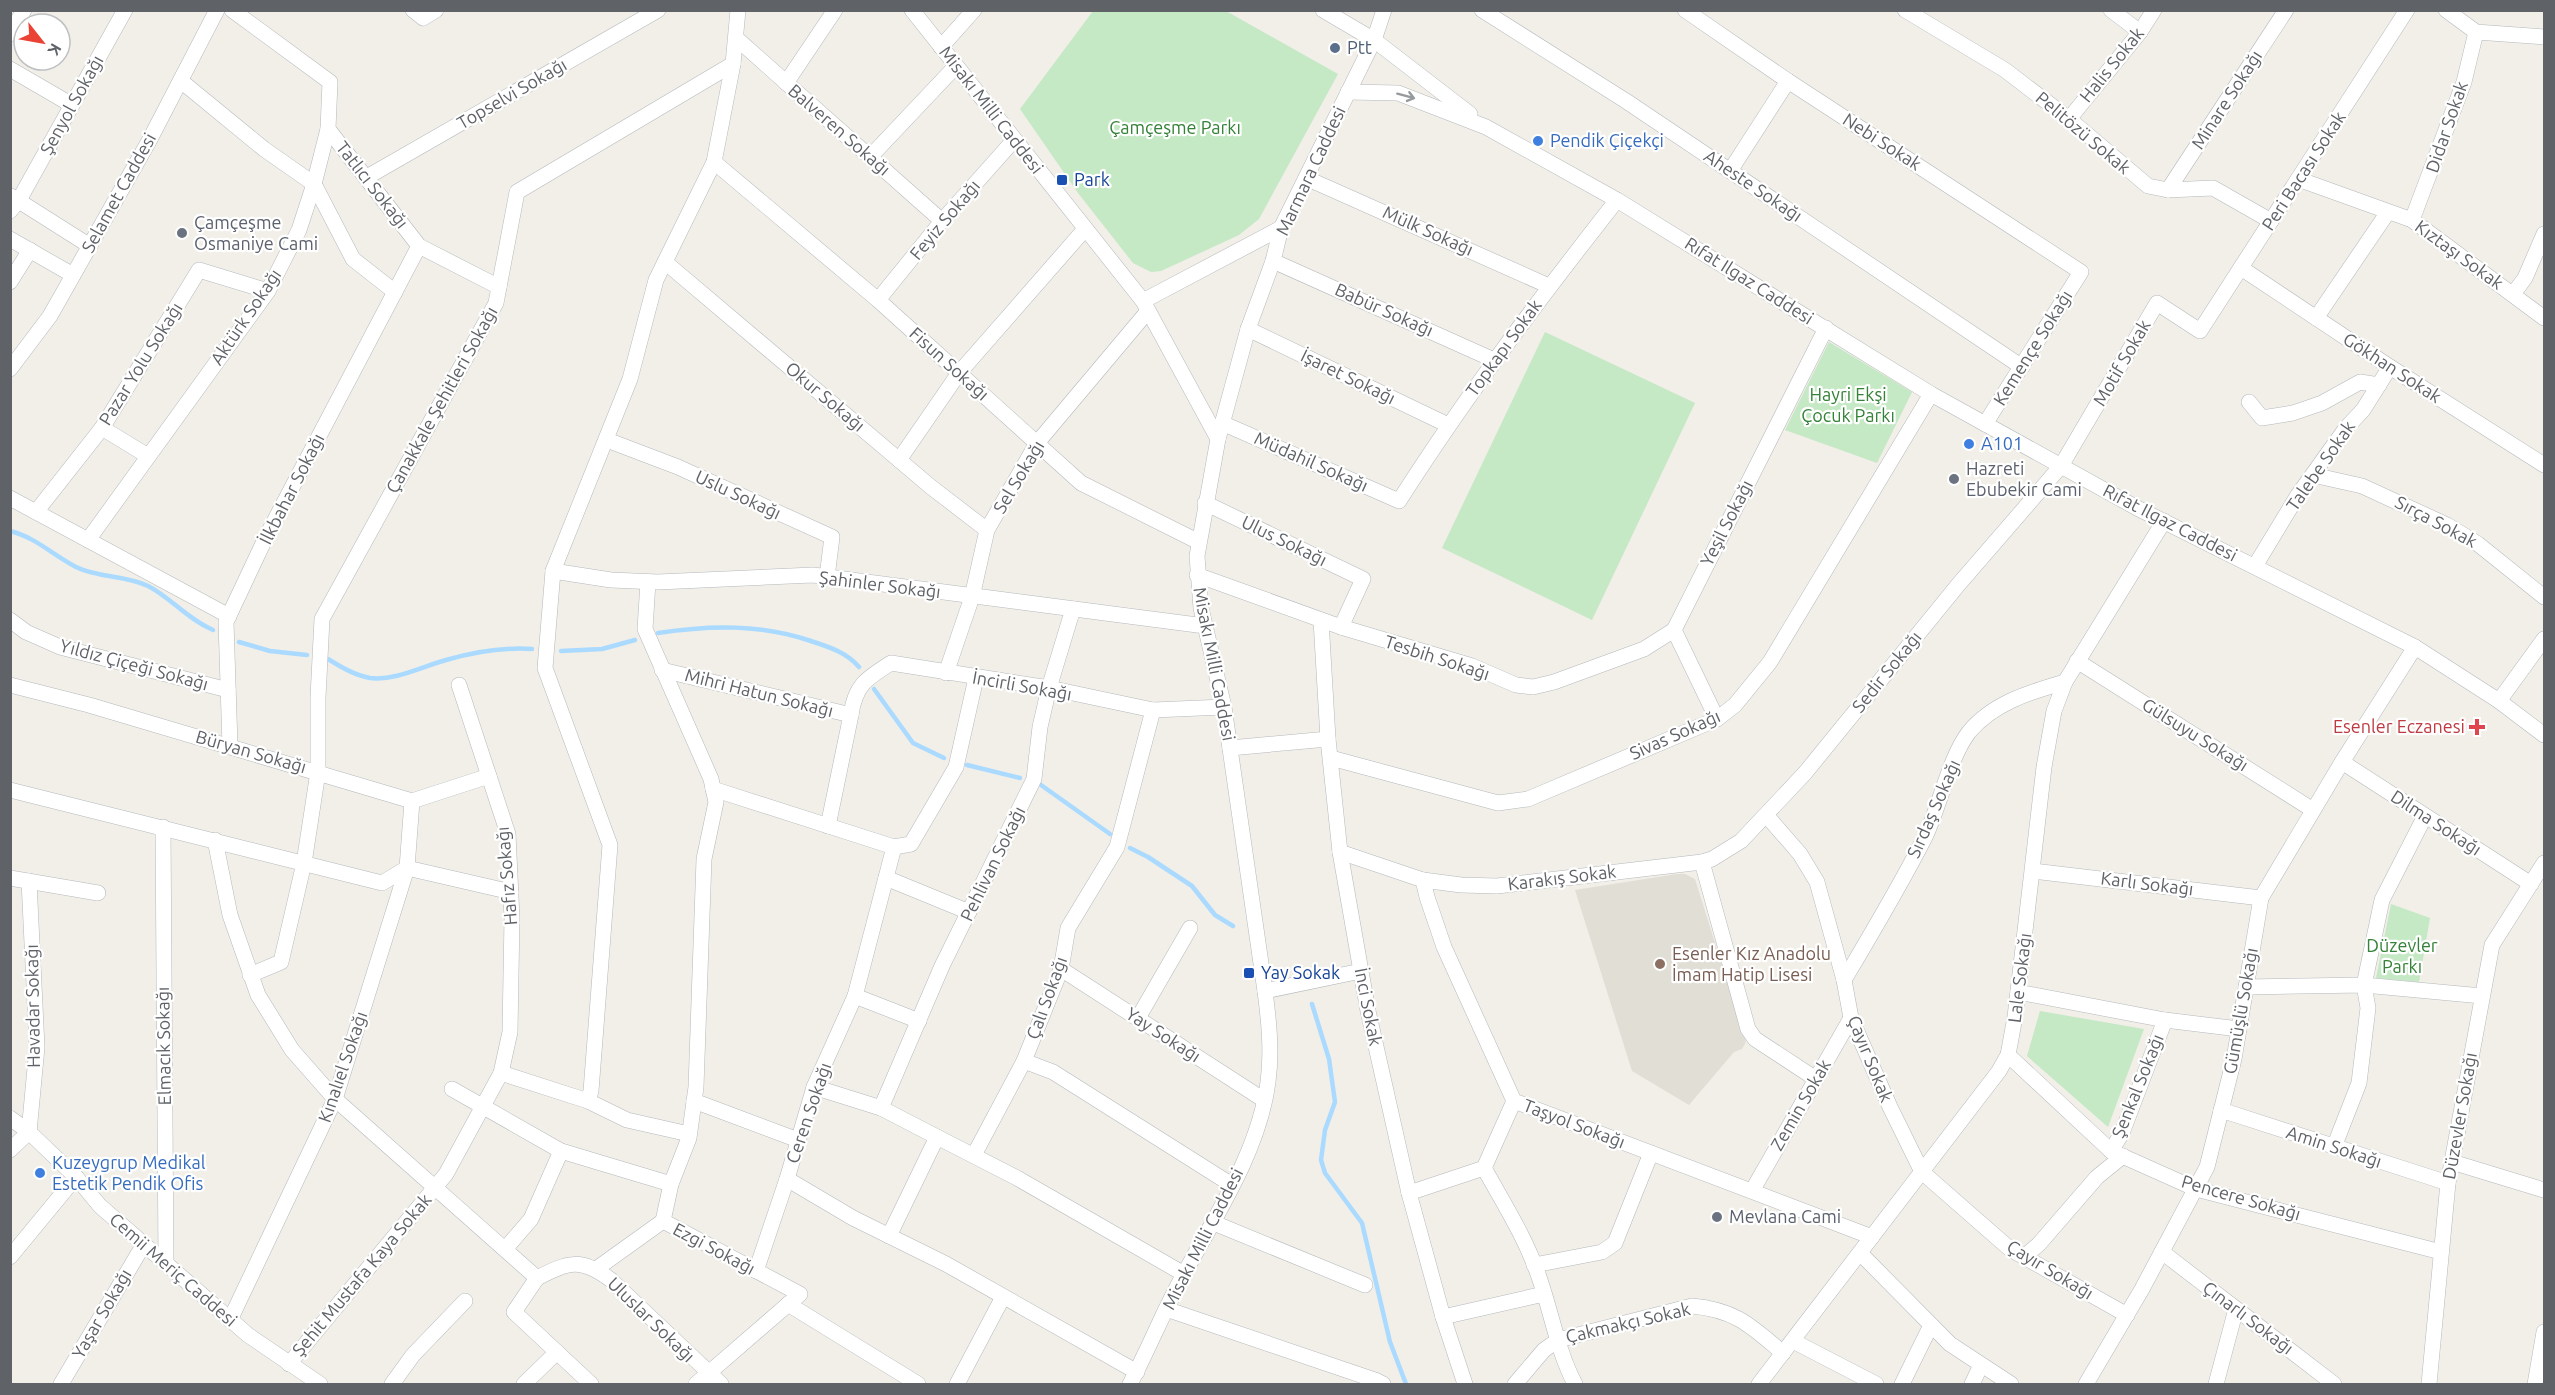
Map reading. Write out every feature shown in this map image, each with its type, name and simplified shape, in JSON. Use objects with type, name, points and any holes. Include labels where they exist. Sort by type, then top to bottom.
[{"type":"street","points":[[10,34],[24,10]]},
{"type":"street","name":"Şenyol Sokağı","points":[[13,203],[72,105],[125,10]]},
{"type":"street","name":"Selamet Caddesi","points":[[10,369],[50,316],[181,81],[217,10]]},
{"type":"street","name":"Tatlıcı Sokağı","points":[[232,10],[330,82],[328,129],[419,246],[499,287]]},
{"type":"street","points":[[414,10],[423,18],[436,10]]},
{"type":"street","name":"Topselvi Sokağı","points":[[367,177],[658,10]]},
{"type":"street","points":[[588,1101],[591,1091],[610,845],[545,668],[553,571],[630,379],[656,280],[714,162],[733,64],[738,10]]},
{"type":"street","points":[[786,83],[834,10]]},
{"type":"street","name":"Misakı Milli Caddesi","points":[[912,10],[1146,306],[1218,439],[1205,503],[1197,575],[1201,608],[1224,707],[1265,992],[1270,1046],[1268,1085],[1253,1136],[1233,1185],[1184,1274],[1133,1378]]},
{"type":"street","points":[[941,47],[974,10]]},
{"type":"street","name":"Rıfat Ilgaz Caddesi","points":[[1323,10],[1374,40],[1486,127]]},
{"type":"street","name":"Marmara Caddesi","points":[[1218,439],[1248,329],[1273,261],[1281,228],[1374,40],[1384,10]]},
{"type":"street","name":"Aheste Sokağı","points":[[1482,10],[1626,101],[2022,367]]},
{"type":"street","name":"Nebi Sokak","points":[[1685,10],[1788,81],[2081,272]]},
{"type":"street","name":"Pelitözü Sokak","points":[[1905,10],[2006,70],[2069,119],[2148,186],[2168,190],[2213,188],[2271,221]]},
{"type":"street","points":[[2110,10],[2140,32]]},
{"type":"street","name":"Halis Sokak","points":[[2069,119],[2140,32],[2154,10]]},
{"type":"street","name":"Minare Sokağı","points":[[2168,190],[2286,10]]},
{"type":"street","name":"Peri Bacası Sokak","points":[[2200,331],[2407,10]]},
{"type":"street","points":[[2446,10],[2476,32],[2544,37]]},
{"type":"street","name":"Didar Sokak","points":[[2412,220],[2464,82],[2476,32]]},
{"type":"street","name":"Balveren Sokağı","points":[[736,38],[942,221]]},
{"type":"street","name":"Çanakkale Şehitleri Sokağı","points":[[250,975],[281,962],[303,863],[318,772],[318,697],[322,619],[496,303],[517,192],[733,64]]},
{"type":"street","points":[[870,157],[956,66]]},
{"type":"street","points":[[10,69],[72,105]]},
{"type":"street","points":[[181,81],[264,149],[314,184],[353,259],[395,292]]},
{"type":"street","points":[[1730,171],[1788,81]]},
{"type":"street","name":"Rıfat Ilgaz Caddesi","points":[[1348,92],[1398,93],[1486,127],[1617,200],[1931,394],[1984,424],[2164,520],[2415,647],[2499,701],[2544,735]]},
{"type":"street","name":"Aktürk Sokağı","points":[[88,540],[268,291],[299,230],[328,129]]},
{"type":"street","name":"Feyiz Sokağı","points":[[878,300],[942,221],[1014,140]]},
{"type":"street","name":"Fisun Sokağı","points":[[714,162],[878,300],[1081,483],[1199,542]]},
{"type":"street","name":"Mülk Sokağı","points":[[1306,178],[1549,286]]},
{"type":"street","name":"Kıztaşı Sokak","points":[[2298,179],[2412,220],[2544,318]]},
{"type":"street","name":"Topkapı Sokak","points":[[1399,501],[1448,425],[1494,360],[1617,200]]},
{"type":"street","points":[[13,203],[90,246]]},
{"type":"street","points":[[2316,318],[2388,213]]},
{"type":"street","name":"Sel Sokağı","points":[[946,673],[972,597],[987,530],[1037,443],[1146,306],[1281,228]]},
{"type":"street","points":[[899,460],[959,373],[1085,229]]},
{"type":"street","points":[[2513,294],[2525,278],[2544,234]]},
{"type":"street","points":[[10,239],[73,275]]},
{"type":"street","name":"İlkbahar Sokağı","points":[[230,746],[225,622],[266,537],[419,246]]},
{"type":"street","points":[[10,282],[30,250]]},
{"type":"street","name":"Babür Sokağı","points":[[1273,261],[1494,360]]},
{"type":"street","name":"Okur Sokağı","points":[[665,262],[899,460],[987,530]]},
{"type":"street","name":"Gökhan Sokak","points":[[2241,268],[2544,465]]},
{"type":"street","name":"Pazar Yolu Sokağı","points":[[36,512],[102,428],[199,270],[268,291]]},
{"type":"street","name":"Kemençe Sokağı","points":[[1984,424],[2081,272]]},
{"type":"street","name":"Motif Sokak","points":[[2061,466],[2157,303],[2200,331]]},
{"type":"street","name":"Yeşil Sokağı","points":[[1674,630],[1826,328]]},
{"type":"street","name":"İşaret Sokağı","points":[[1248,329],[1448,425]]},
{"type":"street","name":"Talebe Sokak","points":[[2255,566],[2313,475],[2390,367]]},
{"type":"street","points":[[2249,402],[2262,418],[2293,413],[2322,403],[2360,382],[2379,385]]},
{"type":"street","name":"Sivas Sokağı","points":[[1331,758],[1498,803],[1513,802],[1528,799],[1717,719],[1735,705],[1770,662],[1931,394]]},
{"type":"street","name":"Müdahil Sokağı","points":[[1222,423],[1399,501]]},
{"type":"street","points":[[102,428],[148,456]]},
{"type":"street","name":"Uslu Sokağı","points":[[607,440],[678,467],[832,537],[827,577]]},
{"type":"street","name":"Sedir Sokağı","points":[[1701,862],[1712,860],[1741,841],[1767,816],[1805,773],[1958,585],[2061,466]]},
{"type":"street","name":"Sırça Sokak","points":[[2313,475],[2362,486],[2447,525],[2478,544],[2544,597]]},
{"type":"street","points":[[10,498],[228,616]]},
{"type":"street","name":"Ulus Sokağı","points":[[1205,503],[1363,579],[1341,627]]},
{"type":"street","name":"Lale Sokağı","points":[[1759,1384],[1999,1071],[2008,1055],[2018,992],[2044,767],[2054,711],[2065,682],[2077,661],[2164,520]]},
{"type":"street","name":"Şahinler Sokağı","points":[[553,571],[611,580],[648,582],[813,575],[1206,626]]},
{"type":"street","name":"Tesbih Sokağı","points":[[1197,575],[1341,627],[1472,666],[1516,686],[1533,687],[1554,682],[1644,649],[1674,630]]},
{"type":"street","points":[[648,582],[645,630],[711,779],[713,789],[894,847],[911,844],[956,767],[976,678]]},
{"type":"street","name":"Pehlivan Sokağı","points":[[881,1108],[969,912],[1034,780],[1040,727],[1049,688],[1073,609]]},
{"type":"street","name":"Yıldız Çiçeği Sokağı","points":[[10,620],[26,632],[60,647],[228,690]]},
{"type":"street","name":"İnci Sokak","points":[[1322,620],[1328,739],[1340,852],[1361,971],[1409,1193],[1443,1317],[1465,1384]]},
{"type":"street","points":[[1674,630],[1717,719]]},
{"type":"street","points":[[2499,701],[2544,639]]},
{"type":"street","name":"Gümüşlü Sokağı","points":[[2086,1384],[2127,1315],[2207,1167],[2239,1029],[2261,898],[2342,762],[2415,647]]},
{"type":"street","name":"Gülsuyu Sokağı","points":[[2077,661],[2313,810]]},
{"type":"street","name":"İncirli Sokağı","points":[[851,716],[853,698],[866,678],[891,663],[1049,688],[1153,710],[1224,707]]},
{"type":"street","name":"Mihri Hatun Sokağı","points":[[662,670],[851,716],[828,826]]},
{"type":"street","name":"Sırdaş Sokağı","points":[[1844,980],[1878,924],[1925,836],[1969,733],[1998,707],[2030,693],[2065,682]]},
{"type":"street","name":"Büryan Sokağı","points":[[10,685],[230,746],[412,801]]},
{"type":"street","name":"Hafız Sokağı","points":[[459,685],[508,834],[511,892],[510,1032],[501,1073],[483,1107]]},
{"type":"street","name":"Çalı Sokağı","points":[[1153,710],[1117,847],[1068,928],[1061,969],[1024,1061],[1053,1072],[1233,1185]]},
{"type":"street","points":[[1230,748],[1328,739]]},
{"type":"street","name":"Dilma Sokağı","points":[[2342,762],[2531,884]]},
{"type":"street","points":[[412,801],[489,776]]},
{"type":"street","name":"Ezgi Sokağı","points":[[713,789],[716,802],[704,860],[693,1101],[689,1134],[671,1184],[663,1221],[756,1271],[918,1384]]},
{"type":"street","points":[[10,790],[382,883],[407,868],[511,892]]},
{"type":"street","name":"Kınalıel Sokağı","points":[[230,1320],[335,1099],[407,868],[412,801]]},
{"type":"street","name":"Çayır Sokak","points":[[1767,816],[1800,854],[1817,882],[1844,980],[1851,1018],[1890,1107],[1922,1172]]},
{"type":"street","points":[[2334,1147],[2359,1083],[2368,1008],[2364,985],[2382,900],[2425,816]]},
{"type":"street","name":"Elmacık Sokağı","points":[[163,827],[166,1264]]},
{"type":"street","points":[[214,840],[230,915],[250,975],[258,995],[292,1050],[335,1099],[506,1248],[537,1278],[514,1312],[591,1384]]},
{"type":"street","name":"Ceren Sokağı","points":[[894,847],[855,996],[814,1088],[787,1179],[853,1218],[1003,1297],[1133,1378]]},
{"type":"street","points":[[1340,852],[1423,880]]},
{"type":"street","points":[[1701,862],[1748,1029],[1755,1039],[1816,1079]]},
{"type":"street","name":"Karakış Sokak","points":[[1423,880],[1461,885],[1497,886],[1701,862]]},
{"type":"street","name":"Düzevler Sokağı","points":[[2429,1384],[2448,1183],[2492,945],[2544,863]]},
{"type":"street","name":"Karlı Sokağı","points":[[2033,871],[2261,898]]},
{"type":"street","points":[[10,878],[98,893]]},
{"type":"street","points":[[886,878],[969,912]]},
{"type":"street","name":"Taşyol Sokağı","points":[[1423,880],[1426,897],[1444,947],[1514,1101],[1872,1237]]},
{"type":"street","name":"Havadar Sokağı","points":[[29,881],[38,1047],[29,1132]]},
{"type":"street","points":[[1138,1018],[1190,928]]},
{"type":"street","name":"Yay Sokağı","points":[[1061,969],[1264,1100]]},
{"type":"street","points":[[1265,992],[1361,971]]},
{"type":"street","points":[[2246,987],[2364,985],[2482,996]]},
{"type":"street","points":[[2018,992],[2165,1020],[2239,1029]]},
{"type":"street","points":[[855,996],[919,1021]]},
{"type":"street","name":"Zemin Sokak","points":[[1752,1191],[1851,1018]]},
{"type":"street","name":"Şenkal Sokağı","points":[[2024,1257],[2039,1244],[2117,1154],[2121,1133],[2165,1020]]},
{"type":"street","name":"Pencere Sokağı","points":[[2008,1055],[2117,1154],[2196,1189],[2441,1252]]},
{"type":"street","points":[[974,1155],[1024,1061]]},
{"type":"street","points":[[501,1073],[588,1101],[627,1120],[689,1134]]},
{"type":"street","points":[[814,1088],[881,1108],[1017,1178],[1184,1274]]},
{"type":"street","points":[[452,1089],[561,1151],[671,1184]]},
{"type":"street","points":[[693,1101],[798,1140]]},
{"type":"street","points":[[1409,1193],[1484,1168],[1514,1101]]},
{"type":"street","name":"Şehit Mustafa Kaya Sokak","points":[[289,1364],[446,1174],[483,1107]]},
{"type":"street","name":"Amin Sokağı","points":[[2221,1110],[2448,1183]]},
{"type":"street","name":"Cemii Meriç Caddesi","points":[[10,1118],[29,1132],[76,1177],[100,1206],[230,1320],[289,1364],[300,1379],[320,1384]]},
{"type":"street","points":[[10,1150],[29,1132]]},
{"type":"street","points":[[889,1236],[938,1137]]},
{"type":"street","points":[[506,1248],[531,1219],[561,1151]]},
{"type":"street","points":[[1534,1265],[1602,1252],[1615,1243],[1651,1153]]},
{"type":"street","points":[[2452,1162],[2544,1190]]},
{"type":"street","points":[[1484,1168],[1520,1233],[1534,1265],[1566,1366],[1575,1384]]},
{"type":"street","name":"Çayır Sokağı","points":[[1922,1172],[2010,1249],[2127,1315]]},
{"type":"street","points":[[10,1257],[76,1177]]},
{"type":"street","points":[[756,1271],[787,1179]]},
{"type":"street","points":[[596,1269],[663,1221]]},
{"type":"street","points":[[1214,1223],[1365,1285]]},
{"type":"street","name":"Yaşar Sokağı","points":[[61,1384],[144,1244]]},
{"type":"street","name":"Çınarlı Sokağı","points":[[2162,1252],[2334,1384]]},
{"type":"street","points":[[1860,1253],[1950,1344],[2011,1384]]},
{"type":"street","name":"Uluslar Sokağı","points":[[537,1278],[564,1265],[581,1263],[596,1269],[611,1280],[720,1384]]},
{"type":"street","points":[[1443,1317],[1544,1294]]},
{"type":"street","points":[[957,1384],[1003,1297]]},
{"type":"street","points":[[696,1384],[794,1299]]},
{"type":"street","points":[[392,1384],[413,1355],[465,1301]]},
{"type":"street","name":"Çakmakçı Sokak","points":[[1515,1384],[1538,1357],[1558,1340],[1692,1306],[1714,1308],[1729,1313],[1788,1347],[1876,1384]]},
{"type":"street","points":[[1166,1309],[1383,1384]]},
{"type":"street","points":[[2216,1384],[2236,1309]]},
{"type":"street","points":[[1902,1384],[1931,1325]]},
{"type":"street","points":[[2535,1384],[2544,1337]]},
{"type":"street","points":[[524,1384],[557,1353]]},
{"type":"street","points":[[1972,1384],[1981,1365]]},
{"type":"shaded area","name":"Esenler Kız Anadolu İmam Hatip Lisesi","points":[[1685,874],[1695,879],[1746,1042],[1742,1049],[1734,1052],[1689,1105],[1632,1071],[1575,890]]},
{"type":"green space","name":"Çamçeşme Parkı","points":[[1093,11],[1226,11],[1338,74],[1259,219],[1239,235],[1161,271],[1151,272],[1133,263],[1078,193],[1020,109]]},
{"type":"green space","points":[[1545,332],[1695,403],[1592,620],[1442,548]]},
{"type":"green space","name":"Hayri Ekşi Çocuk Parkı","points":[[1829,342],[1912,392],[1877,463],[1785,430]]},
{"type":"green space","name":"Düzevler Parkı","points":[[2391,904],[2430,918],[2419,982],[2376,978]]},
{"type":"green space","points":[[2040,1011],[2144,1029],[2108,1127],[2027,1056]]},
{"type":"waterway","points":[[10,531],[28,537],[84,571],[139,582],[148,586],[195,620],[213,630]]},
{"type":"waterway","points":[[658,633],[697,628],[773,631],[831,648],[849,657],[859,667]]},
{"type":"waterway","points":[[561,651],[602,649],[635,640]]},
{"type":"waterway","points":[[239,642],[270,651],[307,655]]},
{"type":"waterway","points":[[328,659],[359,675],[379,678],[398,675],[478,652],[499,649],[532,649]]},
{"type":"waterway","points":[[874,689],[913,743],[944,758]]},
{"type":"waterway","points":[[967,765],[1020,778]]},
{"type":"waterway","points":[[1041,785],[1110,834]]},
{"type":"waterway","points":[[1130,848],[1192,886],[1215,915],[1233,926]]},
{"type":"waterway","points":[[1312,1004],[1329,1059],[1335,1102],[1325,1130],[1321,1160],[1325,1173],[1362,1223],[1390,1342],[1406,1384]]},
{"type":"place","name":"Ptt","points":[[1335,48]]},
{"type":"place","name":"Pendik Çiçekçi","points":[[1538,141]]},
{"type":"place","name":"Park","points":[[1062,180]]},
{"type":"place","name":"Çamçeşme Osmaniye Cami","points":[[182,233]]},
{"type":"place","name":"A101","points":[[1969,444]]},
{"type":"place","name":"Hazreti Ebubekir Cami","points":[[1954,479]]},
{"type":"place","name":"Esenler Eczanesi","points":[[2477,727]]},
{"type":"place","name":"Esenler Kız Anadolu İmam Hatip Lisesi","points":[[1660,964]]},
{"type":"place","name":"Yay Sokak","points":[[1249,973]]},
{"type":"place","name":"Kuzeygrup Medikal Estetik Pendik Ofis","points":[[40,1173]]},
{"type":"place","name":"Mevlana Cami","points":[[1717,1217]]}]
